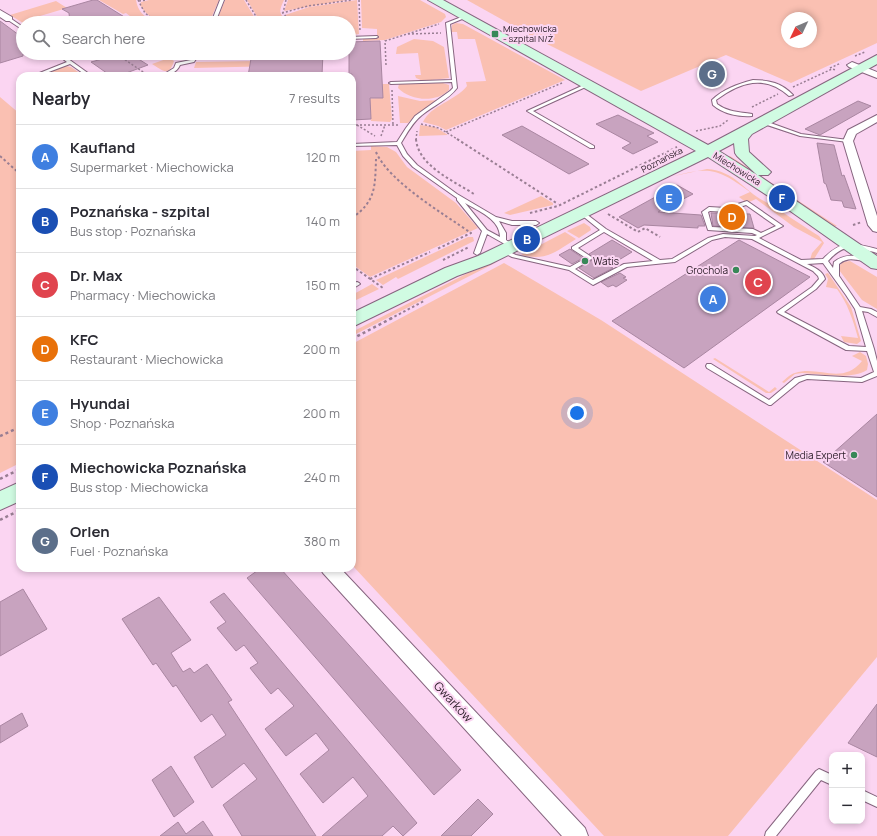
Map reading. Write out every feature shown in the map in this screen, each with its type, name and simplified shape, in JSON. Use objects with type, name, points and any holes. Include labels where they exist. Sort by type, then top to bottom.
[{"type":"main road","name":"Miechowicka","points":[[434,0],[588,85],[763,172],[876,256]]},
{"type":"main road","name":"Poznańska","points":[[446,266],[506,246],[675,167],[706,144],[747,131],[756,118],[791,94],[877,58]]},
{"type":"main road","name":"Poznańska","points":[[356,319],[446,266],[477,253],[506,246],[536,223],[706,144],[856,67]]},
{"type":"main road","points":[[747,131],[741,138],[742,153],[763,172]]},
{"type":"main road","name":"Miechowicka","points":[[706,144],[743,172],[850,244],[876,256]]},
{"type":"main road","points":[[675,167],[711,163],[743,172]]},
{"type":"main road","points":[[0,501],[16,493]]},
{"type":"street","points":[[0,13],[9,19]]},
{"type":"street","points":[[856,67],[877,75]]},
{"type":"street","points":[[877,118],[852,132],[848,141],[874,225],[877,228]]},
{"type":"street","name":"Gwarków","points":[[333,572],[577,836]]},
{"type":"lane","points":[[216,16],[222,0]]},
{"type":"lane","points":[[399,143],[410,124],[420,114],[441,102],[455,88],[448,23],[465,17]]},
{"type":"lane","points":[[9,19],[16,24]]},
{"type":"lane","points":[[356,37],[376,37]]},
{"type":"lane","points":[[68,60],[85,72]]},
{"type":"lane","points":[[170,72],[176,69],[178,64],[193,60]]},
{"type":"lane","points":[[45,72],[71,62]]},
{"type":"lane","points":[[791,94],[781,86],[762,80],[751,81],[719,96],[714,100],[715,105],[721,109],[756,118],[800,135],[848,141]]},
{"type":"lane","points":[[391,83],[455,81]]},
{"type":"lane","points":[[588,85],[529,111],[592,147]]},
{"type":"lane","points":[[356,145],[399,143]]},
{"type":"lane","points":[[399,143],[405,155],[415,166],[455,194],[494,218],[512,223],[536,223]]},
{"type":"lane","points":[[455,194],[484,230],[506,246],[514,256],[571,269],[594,283],[626,265],[677,259],[715,237],[743,235],[758,236],[780,226],[747,203],[726,210],[709,209],[705,212],[710,229],[753,231],[758,236],[819,273],[822,279],[814,288],[780,312],[848,348],[871,349]]},
{"type":"lane","points":[[581,212],[604,230],[659,262]]},
{"type":"lane","points":[[494,218],[503,233],[506,246]]},
{"type":"lane","points":[[477,253],[484,230]]},
{"type":"lane","points":[[571,269],[590,258],[574,248],[604,230]]},
{"type":"lane","points":[[800,262],[825,261],[834,250],[850,244]]},
{"type":"lane","points":[[836,276],[836,263],[840,260],[851,256],[876,256]]},
{"type":"lane","points":[[709,366],[769,403],[797,380],[807,377],[862,380],[877,372],[858,309],[825,261]]},
{"type":"lane","points":[[858,309],[870,310],[877,314]]},
{"type":"lane","points":[[770,836],[819,774],[829,779]]},
{"type":"lane","points":[[865,796],[877,802]]},
{"type":"path","points":[[146,0],[139,1],[138,5],[142,13],[147,16]]},
{"type":"path","points":[[246,0],[256,16]]},
{"type":"path","points":[[286,0],[282,14],[308,6],[352,0]]},
{"type":"path","points":[[359,0],[361,37]]},
{"type":"path","points":[[386,65],[385,41],[440,23]]},
{"type":"path","points":[[408,34],[450,33]]},
{"type":"path","points":[[126,60],[144,72]]},
{"type":"path","points":[[446,132],[568,80]]},
{"type":"path","points":[[391,83],[393,125]]},
{"type":"path","points":[[422,120],[417,127],[416,142],[419,152],[426,161],[476,196]]},
{"type":"path","points":[[357,124],[432,125],[446,132],[558,204]]},
{"type":"path","points":[[357,124],[380,138],[385,125]]},
{"type":"path","points":[[356,215],[370,204],[374,196],[377,158],[376,148],[378,144]]},
{"type":"path","points":[[0,156],[16,170]]},
{"type":"path","points":[[377,158],[391,174],[471,233],[437,249]]},
{"type":"path","points":[[608,214],[638,232],[645,228],[660,238]]},
{"type":"path","points":[[446,266],[476,244],[479,239],[478,231],[484,230]]},
{"type":"path","points":[[370,280],[430,252]]},
{"type":"path","points":[[356,269],[384,288],[379,292]]},
{"type":"path","points":[[0,436],[16,429]]},
{"type":"path","points":[[0,479],[16,471]]},
{"type":"path","points":[[0,520],[16,512]]},
{"type":"shaded area","points":[[99,0],[136,0],[138,8],[145,16],[130,16],[126,13],[123,14]]},
{"type":"shaded area","points":[[149,0],[219,0],[212,16],[151,16],[146,13],[140,5],[141,2]]},
{"type":"shaded area","points":[[225,0],[244,0],[254,16],[219,16]]},
{"type":"shaded area","points":[[247,0],[284,0],[280,10],[282,16],[257,16]]},
{"type":"shaded area","points":[[288,0],[347,0],[284,11]]},
{"type":"shaded area","points":[[357,0],[359,34],[356,35],[356,16],[285,15],[309,7]]},
{"type":"shaded area","points":[[361,0],[420,0],[445,14],[446,17],[441,22],[385,40],[363,41],[363,39],[377,38],[377,29],[362,28]]},
{"type":"shaded area","points":[[467,0],[877,0],[877,43],[791,83],[726,55],[641,91],[533,37]]},
{"type":"shaded area","points":[[56,1],[67,8],[40,16],[16,16],[16,19],[10,15]]},
{"type":"shaded area","points":[[456,23],[463,24],[565,80],[446,130],[423,122],[437,107],[462,91],[467,86],[466,82],[486,81],[475,39],[458,39],[457,32],[451,32],[452,25]]},
{"type":"shaded area","points":[[414,39],[433,41],[444,47],[449,78],[423,81],[416,78],[415,75],[421,75],[418,53],[396,54],[397,47]]},
{"type":"shaded area","points":[[163,60],[174,61],[170,69],[167,71],[162,70],[152,64]]},
{"type":"shaded area","points":[[255,61],[311,65],[194,68],[196,62]]},
{"type":"shaded area","points":[[66,66],[71,67],[78,72],[58,72],[47,72]]},
{"type":"shaded area","points":[[443,83],[449,85],[449,90],[444,94],[431,99],[410,96],[398,88],[399,84]]},
{"type":"shaded area","points":[[382,84],[389,84],[392,119],[390,122],[371,121],[370,106],[366,106],[356,101],[356,99],[383,98]]},
{"type":"shaded area","points":[[398,96],[420,101],[441,100],[418,113],[408,123],[400,123]]},
{"type":"shaded area","points":[[0,97],[16,111],[16,465],[0,473]]},
{"type":"shaded area","points":[[420,125],[435,127],[448,135],[419,136]]},
{"type":"shaded area","points":[[371,146],[387,147],[396,152],[407,167],[456,203],[478,228],[370,277],[356,267],[356,151],[371,150]]},
{"type":"shaded area","points":[[730,156],[837,226],[832,227],[726,157]]},
{"type":"shaded area","points":[[707,169],[725,173],[757,197],[819,236],[824,243],[814,259],[810,260],[812,253],[822,242],[794,227],[756,199],[747,203],[739,197],[750,192],[730,179],[715,172],[698,171]]},
{"type":"shaded area","points":[[541,196],[553,203],[553,205],[510,215],[504,213]]},
{"type":"shaded area","points":[[584,223],[590,227],[591,230],[579,238],[567,231]]},
{"type":"shaded area","points":[[565,232],[576,239],[556,251],[544,256],[530,257],[521,255]]},
{"type":"shaded area","points":[[468,237],[473,237],[474,241],[398,279],[396,277],[383,285],[376,280]]},
{"type":"shaded area","points":[[850,261],[877,277],[877,309],[862,300],[839,270],[838,267],[843,262]]},
{"type":"shaded area","points":[[497,262],[356,334],[356,330],[468,273]]},
{"type":"shaded area","points":[[504,263],[601,320],[877,500],[877,657],[728,836],[604,836],[356,569],[356,342]]},
{"type":"shaded area","points":[[828,273],[851,307],[861,341],[857,344],[844,342],[841,336],[858,338],[850,312],[841,295],[837,289],[826,287],[828,279],[825,274]]},
{"type":"shaded area","points":[[372,284],[379,289],[356,300],[356,293]]},
{"type":"shaded area","points":[[860,352],[866,356],[868,364],[867,370],[861,373],[836,376],[802,373],[795,374],[784,383],[782,382],[791,374],[804,371],[838,374],[846,372],[854,368],[862,361],[852,356]]},
{"type":"shaded area","points":[[715,358],[769,392],[775,387],[777,389],[771,393],[766,393],[713,359]]},
{"type":"building","points":[[97,0],[123,16],[69,16],[69,13],[62,9]]},
{"type":"building","points":[[0,21],[16,33],[16,58],[0,63]]},
{"type":"building","points":[[380,41],[383,98],[370,98],[371,119],[356,120],[356,72],[349,72],[349,60],[356,60],[356,42]]},
{"type":"building","points":[[99,60],[140,60],[148,65],[129,72],[105,72],[91,62]]},
{"type":"building","points":[[251,60],[323,60],[322,72],[249,72]]},
{"type":"building","points":[[858,101],[871,106],[820,135],[805,129]]},
{"type":"building","points":[[618,115],[654,133],[647,136],[658,142],[633,154],[622,148],[631,143],[596,124]]},
{"type":"building","points":[[522,126],[589,164],[569,174],[502,135]]},
{"type":"building","points":[[817,143],[834,145],[842,176],[844,175],[856,209],[844,207],[842,201],[831,200],[826,184],[824,183]]},
{"type":"building","points":[[677,185],[693,194],[658,212],[701,215],[705,226],[698,226],[698,228],[644,225],[638,228],[619,217]]},
{"type":"building","points":[[711,213],[750,214],[754,228],[713,226]]},
{"type":"building","points":[[612,240],[632,252],[609,266],[613,268],[594,278],[579,268],[594,259],[589,254]]},
{"type":"building","points":[[739,240],[810,277],[684,368],[612,321]]},
{"type":"building","points":[[570,249],[583,258],[572,264],[559,255]]},
{"type":"building","points":[[620,273],[626,277],[623,278],[627,280],[616,287],[613,285],[608,287],[601,282]]},
{"type":"building","name":"Media Expert","points":[[877,414],[877,497],[823,462]]},
{"type":"building","points":[[255,572],[284,572],[461,770],[434,795],[247,578]]},
{"type":"building","points":[[23,589],[47,629],[0,656],[0,602]]},
{"type":"building","points":[[224,593],[417,823],[403,836],[393,826],[382,836],[322,836],[368,796],[353,777],[323,803],[300,774],[329,750],[316,733],[286,756],[265,729],[294,706],[278,688],[271,694],[250,668],[258,663],[244,645],[236,651],[217,628],[226,622],[210,602]]},
{"type":"building","points":[[159,597],[191,640],[171,653],[183,672],[190,668],[194,673],[207,664],[232,700],[228,702],[316,836],[242,836],[223,805],[257,779],[244,763],[212,788],[194,757],[226,735],[212,714],[201,722],[176,685],[173,687],[156,663],[153,665],[122,619]]},
{"type":"building","points":[[877,704],[877,757],[848,743]]},
{"type":"building","points":[[22,713],[28,726],[0,743],[0,726]]},
{"type":"building","points":[[171,766],[194,802],[174,817],[152,780]]},
{"type":"building","points":[[478,799],[493,814],[471,836],[441,836]]},
{"type":"building","points":[[203,821],[213,836],[160,836],[178,822],[186,834]]},
{"type":"place","name":"Miechowicka - szpital N/Ż","points":[[495,34]]},
{"type":"place","name":"Orlen","points":[[712,74]]},
{"type":"place","name":"Hyundai","points":[[669,198]]},
{"type":"place","name":"Miechowicka Poznańska","points":[[782,198]]},
{"type":"place","name":"KFC","points":[[732,217]]},
{"type":"place","name":"Poznańska - szpital","points":[[527,239]]},
{"type":"place","name":"Watis","points":[[585,261]]},
{"type":"place","name":"Grochola","points":[[736,270]]},
{"type":"place","name":"Dr. Max","points":[[758,282]]},
{"type":"place","name":"Kaufland","points":[[713,299]]},
{"type":"place","name":"Media Expert","points":[[854,455]]}]
